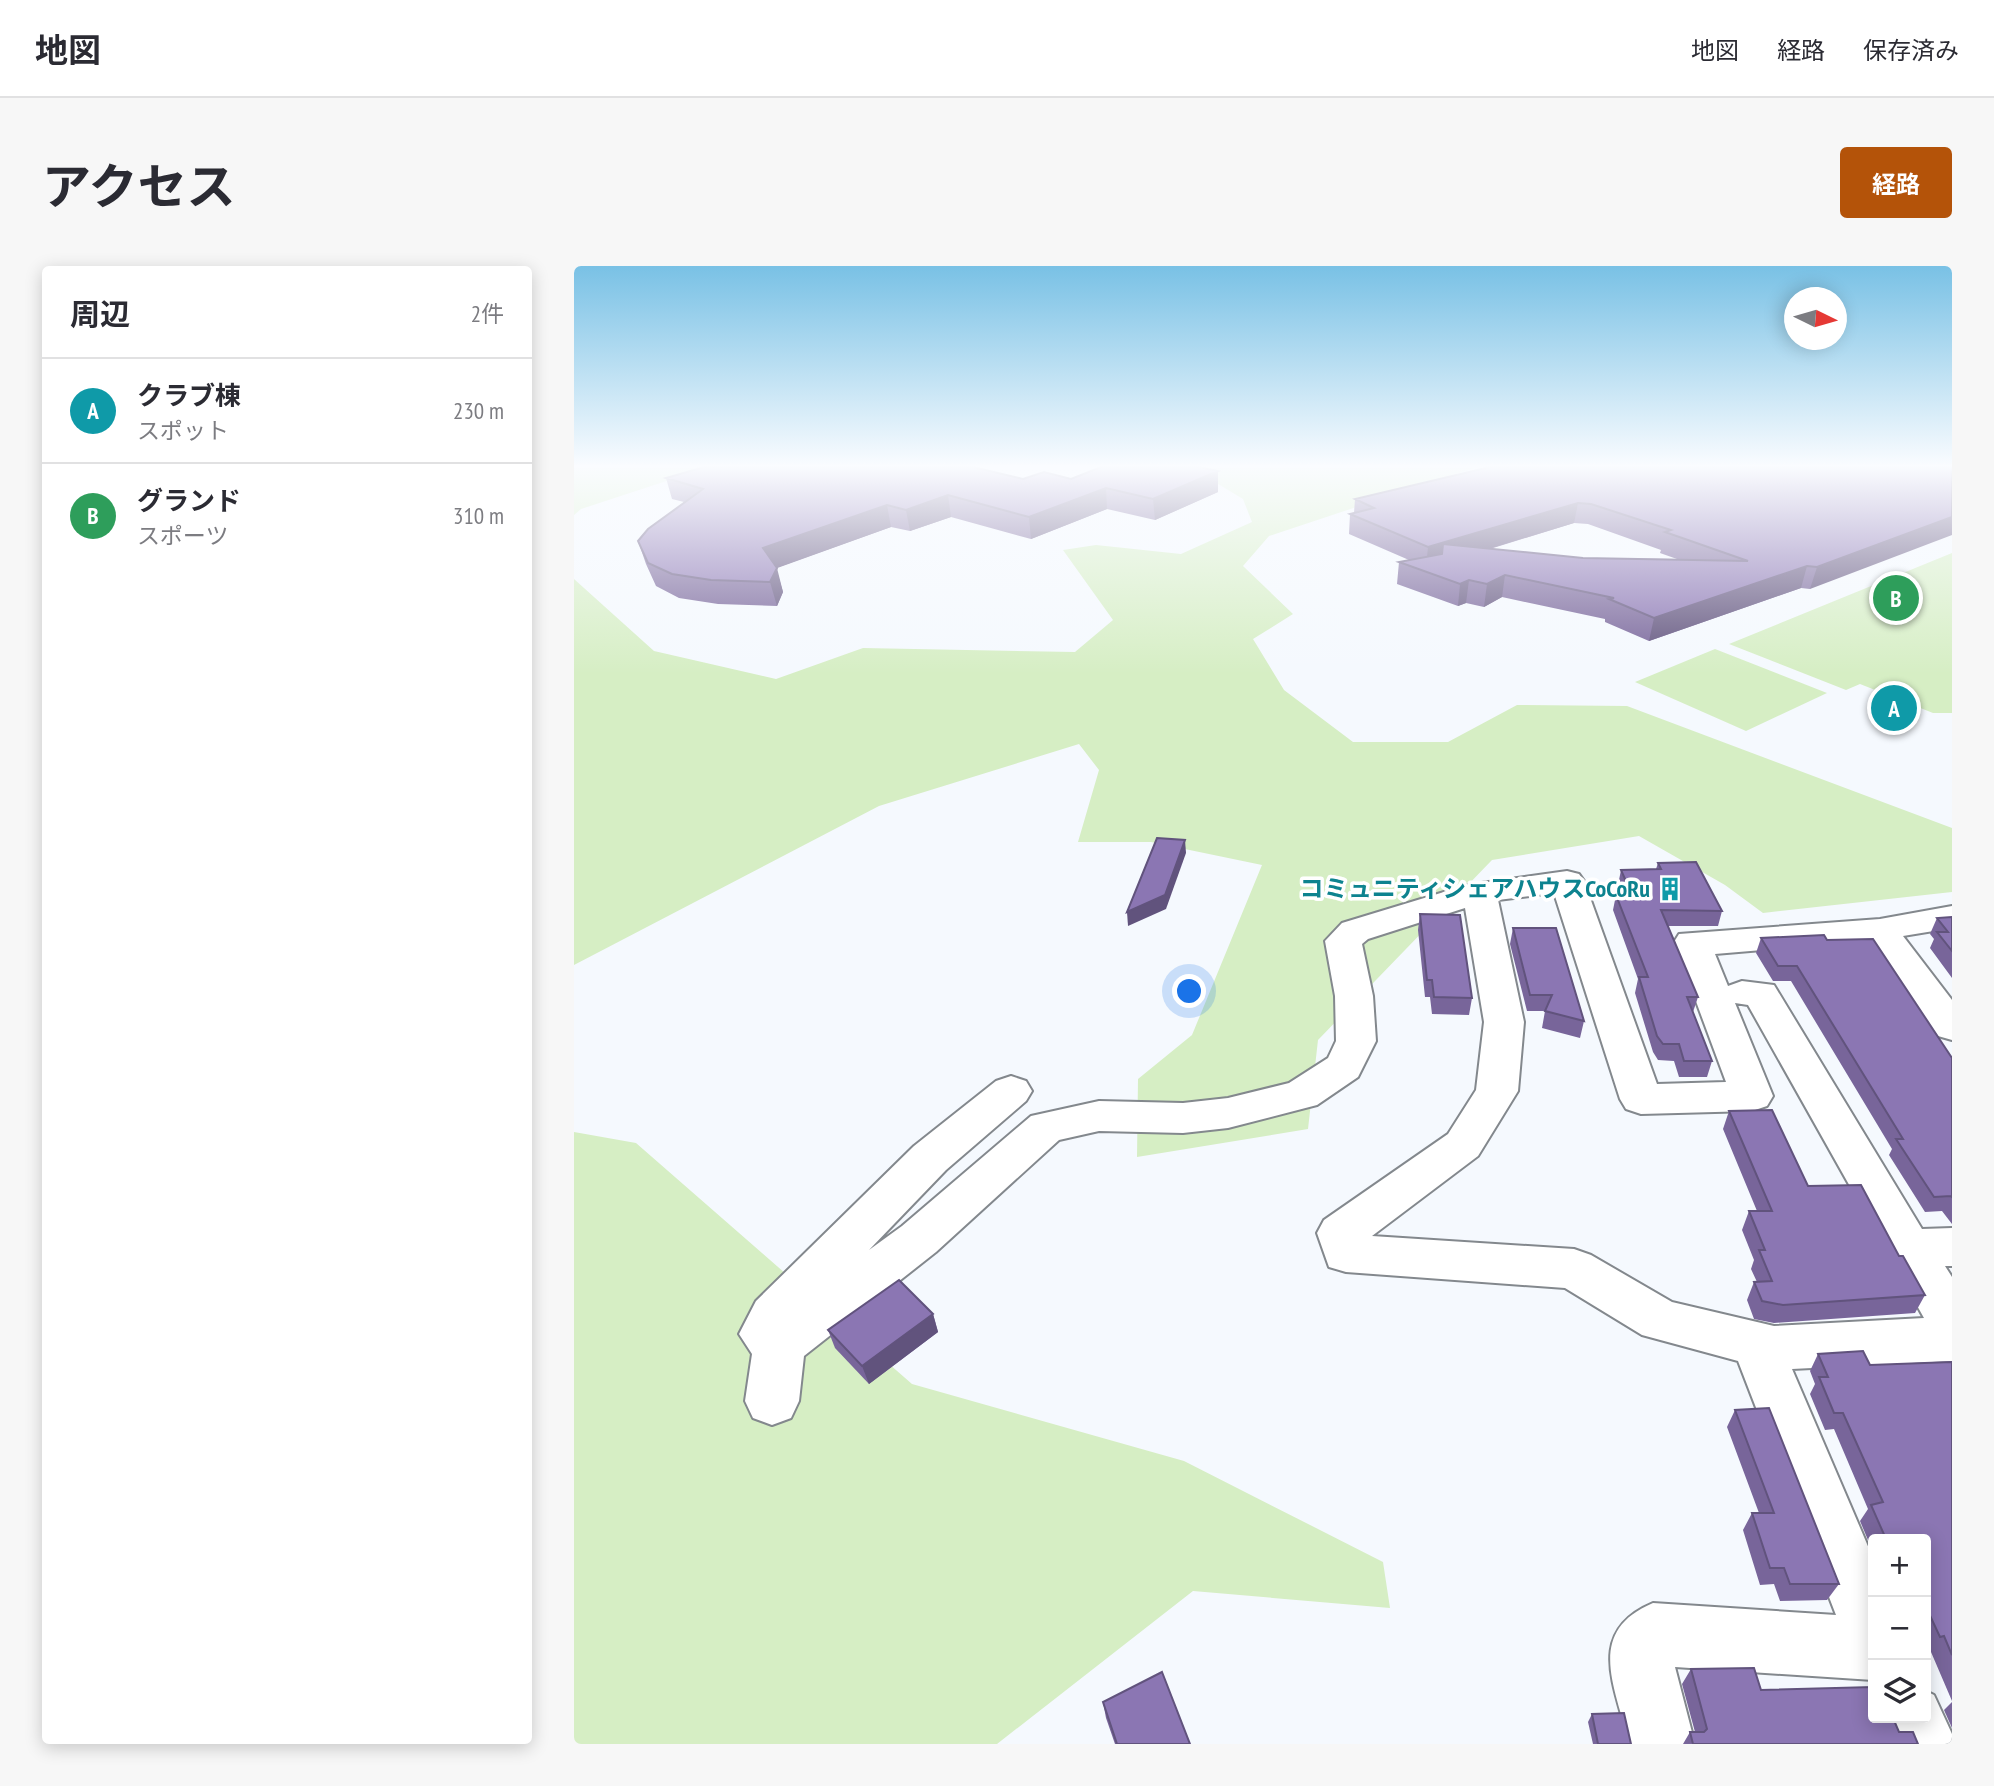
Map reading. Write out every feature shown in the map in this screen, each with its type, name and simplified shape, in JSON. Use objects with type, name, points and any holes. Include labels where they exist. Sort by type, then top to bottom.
[{"type":"street","points":[[772,1401],[779,1345],[919,1239],[1046,1127],[1099,1116],[1183,1118],[1217,1114],[1302,1095],[1344,1068],[1356,1041],[1354,996],[1343,941],[1354,932],[1479,892],[1567,881],[1641,1099],[1752,1097],[1692,942],[1717,943],[1880,930],[1952,917]]},
{"type":"street","points":[[1479,892],[1504,1022],[1497,1091],[1463,1145],[1341,1233],[1346,1253],[1574,1269],[1660,1320],[1774,1348],[1952,1339]]},
{"type":"street","points":[[1880,930],[1952,1027]]},
{"type":"street","points":[[1742,993],[1761,994],[1930,1248],[1952,1322]]},
{"type":"street","points":[[779,1345],[765,1334],[774,1316],[930,1157],[1011,1091]]},
{"type":"street","points":[[1774,1348],[1763,1363],[1868,1618]]},
{"type":"street","points":[[1662,1744],[1639,1651],[1653,1634],[1868,1649]]},
{"type":"street","points":[[1913,1723],[1923,1744]]},
{"type":"green space","points":[[1221,536],[1269,536],[1243,566],[1293,614],[1253,639],[1284,690],[1353,742],[1448,742],[1517,705],[1627,706],[1952,828],[1952,892],[1763,913],[1725,885],[1639,836],[1492,860],[1318,1040],[1308,1129],[1137,1157],[1138,1079],[1192,1035],[1262,865],[1151,842],[1078,842],[1099,770],[1079,744],[879,806],[574,965],[574,579],[654,651],[776,679],[863,648],[1075,652],[1113,620],[1063,550],[1096,545],[1181,554]]},
{"type":"green space","points":[[1952,553],[1952,713],[1933,713],[1860,684],[1846,690],[1729,644]]},
{"type":"green space","points":[[1715,649],[1827,693],[1746,731],[1635,682]]},
{"type":"green space","points":[[574,1132],[636,1143],[912,1384],[1184,1461],[1383,1562],[1390,1608],[1193,1591],[997,1744],[574,1744]]},
{"type":"building","points":[[642,536],[798,536],[763,548],[777,568],[770,582],[711,580],[672,574],[648,563],[638,541]]},
{"type":"building","points":[[1402,536],[1466,536],[1428,547]]},
{"type":"building","points":[[1676,536],[1901,536],[1817,567],[1807,566],[1654,618],[1609,599],[1614,598],[1505,575],[1487,584],[1469,580],[1460,584],[1399,562],[1442,554],[1443,544],[1583,558],[1748,561]]},
{"type":"building","points":[[1157,838],[1185,840],[1165,895],[1127,912]]},
{"type":"building","points":[[1696,862],[1722,911],[1661,910],[1698,997],[1687,997],[1712,1061],[1684,1061],[1679,1044],[1663,1044],[1657,1036],[1639,977],[1648,977],[1616,895],[1632,895],[1621,870],[1661,869],[1658,863]]},
{"type":"building","points":[[1420,914],[1460,915],[1472,998],[1434,997],[1432,980],[1427,980]]},
{"type":"building","points":[[1952,917],[1952,951],[1937,932],[1948,932],[1937,918]]},
{"type":"building","points":[[1513,928],[1556,928],[1584,1021],[1545,1011],[1552,995],[1530,995]]},
{"type":"building","points":[[1824,935],[1827,940],[1873,939],[1952,1058],[1952,1197],[1934,1197],[1896,1139],[1903,1139],[1797,966],[1778,966],[1761,938]]},
{"type":"building","points":[[1772,1110],[1808,1186],[1861,1185],[1899,1256],[1903,1256],[1925,1295],[1783,1305],[1762,1301],[1754,1282],[1772,1281],[1759,1250],[1765,1250],[1749,1211],[1772,1211],[1729,1111]]},
{"type":"building","points":[[899,1280],[933,1314],[862,1366],[828,1330]]},
{"type":"building","points":[[1863,1351],[1870,1365],[1952,1362],[1952,1655],[1944,1636],[1940,1637],[1931,1618],[1931,1534],[1884,1534],[1871,1505],[1883,1502],[1843,1413],[1834,1413],[1819,1377],[1828,1377],[1818,1354]]},
{"type":"building","points":[[1769,1408],[1839,1584],[1790,1584],[1784,1568],[1770,1568],[1752,1513],[1774,1513],[1735,1410]]},
{"type":"building","points":[[1754,1668],[1761,1690],[1868,1687],[1868,1723],[1895,1723],[1899,1732],[1913,1732],[1918,1744],[1693,1744],[1690,1732],[1704,1732],[1707,1729],[1691,1669]]},
{"type":"building","points":[[1162,1672],[1190,1744],[1117,1744],[1103,1702]]},
{"type":"building","points":[[1624,1713],[1631,1744],[1598,1744],[1592,1714]]},
{"type":"place","name":"グランド","points":[[1896,598]]},
{"type":"place","name":"クラブ棟","points":[[1894,708]]},
{"type":"place","name":"コミュニティシェアハウスCoCoRu","points":[[1670,889]]}]
